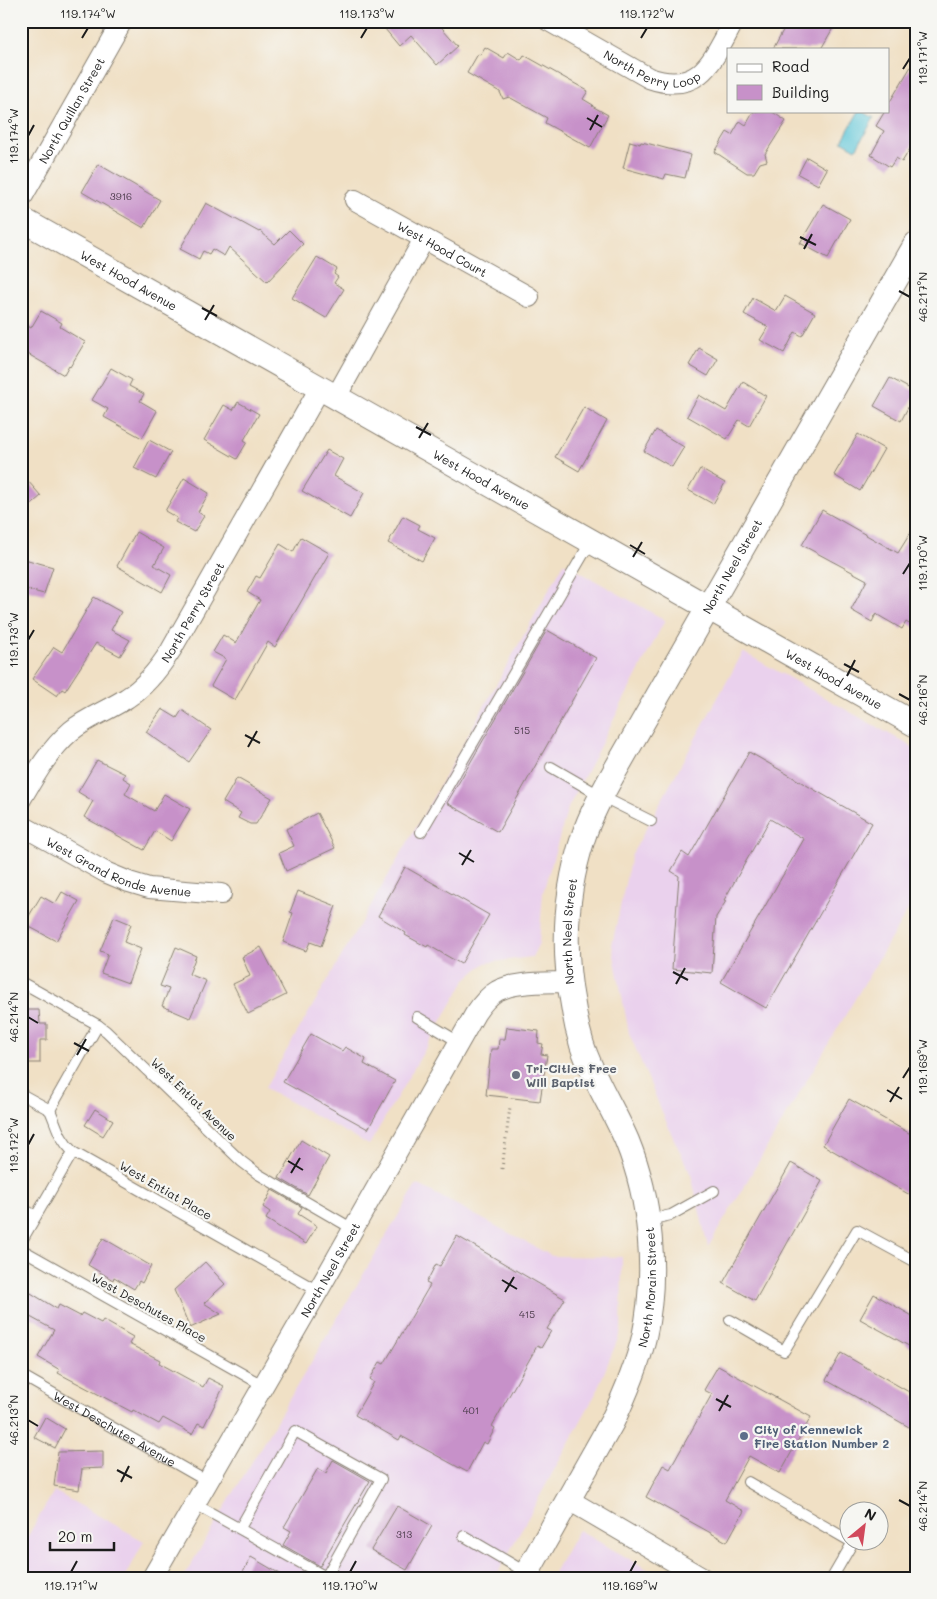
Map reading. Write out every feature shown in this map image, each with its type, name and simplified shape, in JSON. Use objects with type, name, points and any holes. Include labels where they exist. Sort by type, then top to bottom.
[{"type":"street","name":"North Quillan Street","points":[[21,199],[122,21]]},
{"type":"street","name":"North Perry Loop","points":[[549,21],[649,78],[663,83],[676,83],[685,82],[697,77],[706,69],[734,21]]},
{"type":"street","name":"West Hood Court","points":[[355,200],[529,297]]},
{"type":"street","name":"West Hood Avenue","points":[[21,219],[916,725]]},
{"type":"street","name":"North Perry Street","points":[[21,799],[52,750],[71,731],[128,698],[156,672],[424,238]]},
{"type":"street","name":"North Neel Street","points":[[152,1578],[484,1001],[505,988],[568,982],[565,948],[570,890],[584,836],[601,796],[707,607],[916,244]]},
{"type":"street","name":"West Grand Ronde Avenue","points":[[21,825],[105,872],[129,882],[158,889],[221,894]]},
{"type":"street","name":"North Morain Street","points":[[525,1576],[569,1500],[625,1396],[644,1337],[648,1309],[650,1249],[644,1195],[627,1141],[582,1045],[568,982]]},
{"type":"street","points":[[569,1500],[702,1578]]},
{"type":"lane","points":[[420,832],[591,541]]},
{"type":"lane","points":[[551,767],[601,796],[652,822]]},
{"type":"lane","name":"West Entiat Avenue","points":[[21,982],[98,1024],[241,1161],[258,1174],[353,1229]]},
{"type":"lane","points":[[417,1017],[459,1042]]},
{"type":"lane","points":[[21,1094],[50,1110],[98,1024]]},
{"type":"lane","name":"West Entiat Place","points":[[50,1110],[63,1142],[73,1152],[318,1291]]},
{"type":"lane","points":[[21,1242],[73,1152]]},
{"type":"lane","points":[[647,1220],[672,1215],[714,1191]]},
{"type":"lane","points":[[21,1208],[36,1216]]},
{"type":"lane","points":[[730,1320],[784,1351],[857,1230],[916,1262]]},
{"type":"lane","name":"West Deschutes Place","points":[[21,1249],[264,1386]]},
{"type":"lane","name":"West Deschutes Avenue","points":[[21,1375],[208,1482]]},
{"type":"lane","points":[[195,1504],[326,1577],[381,1479],[295,1431],[240,1528]]},
{"type":"lane","points":[[748,1482],[840,1536]]},
{"type":"lane","points":[[464,1536],[525,1576]]},
{"type":"lane","points":[[832,1578],[846,1552]]},
{"type":"path","points":[[502,1169],[510,1107]]},
{"type":"shaded area","points":[[564,563],[665,620],[568,808],[543,892],[539,943],[532,957],[485,963],[466,979],[369,1145],[265,1088],[424,814]]},
{"type":"shaded area","points":[[743,652],[916,749],[916,896],[708,1247],[691,1175],[671,1133],[629,1033],[612,945],[631,856]]},
{"type":"shaded area","points":[[417,1184],[552,1256],[622,1257],[621,1331],[595,1395],[495,1578],[183,1578]]},
{"type":"shaded area","points":[[54,1491],[144,1541],[125,1578],[21,1578],[21,1539],[25,1541]]},
{"type":"shaded area","points":[[578,1530],[663,1578],[551,1578]]},
{"type":"water","points":[[858,112],[864,112],[874,118],[856,149],[842,141]]},
{"type":"building","points":[[394,21],[436,21],[458,46],[437,65],[411,35],[399,46],[385,29]]},
{"type":"building","points":[[788,21],[837,21],[822,48],[774,48]]},
{"type":"building","points":[[485,47],[504,58],[508,52],[521,60],[524,55],[588,91],[583,99],[608,115],[590,148],[545,123],[547,118],[509,97],[503,99],[500,92],[467,73],[478,54],[480,55]]},
{"type":"building","points":[[916,58],[916,139],[902,162],[896,158],[890,167],[871,155],[884,131],[876,126],[884,112],[890,112],[890,102]]},
{"type":"building","points":[[753,112],[772,112],[786,121],[765,154],[767,161],[760,163],[754,173],[747,173],[715,152],[727,132],[732,135],[740,121],[746,125]]},
{"type":"building","points":[[630,141],[650,144],[691,155],[685,178],[666,174],[664,179],[623,168]]},
{"type":"building","points":[[807,157],[827,169],[818,185],[798,174]]},
{"type":"building","points":[[98,164],[160,200],[144,228],[82,192]]},
{"type":"building","points":[[206,203],[260,231],[275,244],[289,230],[303,244],[267,282],[229,247],[224,256],[212,249],[209,254],[203,251],[199,259],[180,249]]},
{"type":"building","points":[[823,204],[850,219],[828,258],[800,243]]},
{"type":"building","points":[[317,257],[337,269],[334,274],[338,277],[334,283],[344,289],[326,318],[292,298]]},
{"type":"building","points":[[785,296],[815,313],[802,336],[795,332],[784,353],[760,340],[768,327],[744,314],[753,298],[776,311]]},
{"type":"building","points":[[41,311],[62,323],[60,327],[85,342],[64,375],[21,350],[21,322],[31,328]]},
{"type":"building","points":[[699,348],[718,359],[708,376],[689,365]]},
{"type":"building","points":[[111,368],[132,380],[129,386],[144,394],[140,401],[157,411],[142,438],[104,417],[108,409],[92,400]]},
{"type":"building","points":[[890,378],[916,392],[901,421],[874,406]]},
{"type":"building","points":[[743,382],[766,396],[749,426],[739,420],[727,439],[687,416],[699,395],[726,411]]},
{"type":"building","points":[[238,402],[259,414],[244,440],[247,442],[237,459],[204,440],[224,405],[233,410]]},
{"type":"building","points":[[584,407],[607,421],[579,471],[555,457]]},
{"type":"building","points":[[656,430],[684,447],[672,467],[644,451]]},
{"type":"building","points":[[858,434],[884,449],[860,491],[834,475]]},
{"type":"building","points":[[149,440],[171,452],[156,479],[134,468]]},
{"type":"building","points":[[327,450],[343,459],[334,476],[364,493],[350,518],[302,491]]},
{"type":"building","points":[[700,469],[725,483],[713,504],[688,490]]},
{"type":"building","points":[[21,473],[41,496],[21,513]]},
{"type":"building","points":[[184,478],[209,493],[198,512],[204,516],[194,532],[175,522],[177,518],[165,511]]},
{"type":"building","points":[[822,510],[898,553],[916,524],[916,628],[906,622],[902,629],[876,614],[872,622],[851,610],[867,580],[802,545]]},
{"type":"building","points":[[403,516],[420,525],[418,529],[435,538],[422,561],[388,543]]},
{"type":"building","points":[[136,532],[164,548],[154,565],[171,575],[162,592],[117,566]]},
{"type":"building","points":[[301,537],[329,553],[275,647],[268,642],[235,700],[211,686],[226,659],[213,652],[223,635],[236,643],[260,600],[247,592],[256,576],[260,578],[280,544],[293,552]]},
{"type":"building","points":[[21,558],[53,567],[44,594],[21,588]]},
{"type":"building","points":[[94,597],[121,612],[111,630],[130,640],[120,656],[96,643],[65,691],[62,689],[57,696],[32,679],[54,647],[62,652]]},
{"type":"building","points":[[547,630],[596,658],[498,832],[447,803]]},
{"type":"building","points":[[162,709],[177,718],[182,710],[211,730],[189,762],[146,732]]},
{"type":"building","points":[[749,752],[872,823],[766,1008],[721,982],[804,839],[770,819],[716,917],[712,973],[672,969],[679,876],[671,871],[682,852],[689,857]]},
{"type":"building","points":[[97,760],[125,774],[123,778],[131,783],[125,794],[154,811],[164,794],[190,809],[171,841],[155,831],[144,850],[84,817],[93,801],[78,792]]},
{"type":"building","points":[[237,778],[272,798],[256,824],[250,824],[238,818],[241,813],[223,802]]},
{"type":"building","points":[[317,813],[335,848],[286,871],[279,853],[294,846],[286,829]]},
{"type":"building","points":[[405,867],[489,915],[461,964],[428,945],[427,947],[405,935],[406,933],[378,916]]},
{"type":"building","points":[[298,891],[336,906],[321,946],[310,942],[306,951],[283,942],[293,913],[290,912]]},
{"type":"building","points":[[62,892],[79,901],[56,941],[24,924],[41,896],[55,904]]},
{"type":"building","points":[[114,917],[131,924],[124,942],[141,949],[128,983],[101,973],[108,954],[100,951]]},
{"type":"building","points":[[176,947],[196,956],[189,974],[206,981],[190,1018],[162,1006],[169,989],[160,986]]},
{"type":"building","points":[[261,947],[286,995],[248,1014],[233,984],[250,976],[242,957]]},
{"type":"building","points":[[21,1010],[39,1010],[40,1024],[47,1024],[47,1040],[40,1040],[40,1063],[21,1063]]},
{"type":"building","name":"Tri-Cities Free Will Baptist","points":[[507,1027],[539,1031],[538,1043],[543,1044],[541,1054],[547,1055],[540,1101],[486,1095],[491,1049],[498,1049],[499,1039],[505,1039]]},
{"type":"building","points":[[311,1034],[342,1051],[345,1047],[366,1059],[364,1064],[395,1081],[368,1129],[283,1082]]},
{"type":"building","points":[[849,1099],[916,1137],[916,1185],[910,1195],[823,1145]]},
{"type":"building","points":[[95,1109],[113,1120],[103,1136],[85,1125]]},
{"type":"building","points":[[301,1140],[329,1157],[308,1195],[279,1178]]},
{"type":"building","points":[[791,1163],[822,1181],[755,1301],[723,1283]]},
{"type":"building","points":[[272,1190],[302,1207],[298,1214],[317,1226],[306,1244],[266,1219],[270,1212],[263,1207]]},
{"type":"building","points":[[457,1236],[565,1299],[547,1329],[551,1331],[541,1348],[537,1346],[492,1426],[495,1428],[487,1444],[483,1442],[467,1472],[401,1436],[399,1440],[355,1415],[374,1382],[370,1379],[380,1362],[384,1364],[430,1285],[426,1283],[436,1264],[440,1266]]},
{"type":"building","points":[[103,1238],[151,1266],[142,1283],[139,1281],[134,1289],[114,1277],[113,1280],[88,1265]]},
{"type":"building","points":[[205,1262],[225,1284],[204,1303],[221,1314],[190,1328],[174,1290]]},
{"type":"building","points":[[21,1287],[57,1309],[59,1305],[80,1316],[82,1313],[101,1323],[103,1320],[133,1337],[129,1344],[160,1360],[159,1363],[203,1387],[208,1378],[224,1386],[204,1426],[198,1423],[192,1434],[163,1418],[159,1424],[58,1373],[60,1370],[38,1357],[54,1330],[21,1312]]},
{"type":"building","points":[[874,1294],[916,1318],[916,1350],[860,1319]]},
{"type":"building","points":[[841,1353],[916,1396],[916,1431],[826,1380]]},
{"type":"building","name":"City of Kennewick Fire Station Number 2","points":[[718,1366],[811,1417],[780,1473],[749,1456],[725,1500],[744,1511],[727,1542],[646,1497],[663,1465],[670,1469],[712,1394],[704,1390]]},
{"type":"building","points":[[45,1417],[65,1429],[55,1448],[34,1437]]},
{"type":"building","points":[[103,1451],[103,1468],[82,1469],[79,1490],[54,1486],[58,1452]]},
{"type":"building","points":[[333,1460],[370,1481],[320,1566],[283,1545],[291,1531],[284,1527],[318,1468],[326,1473]]},
{"type":"building","points":[[397,1506],[432,1526],[407,1570],[371,1550]]},
{"type":"building","points":[[251,1557],[287,1578],[240,1578]]},
{"type":"place","name":"Tri-Cities Free Will Baptist","points":[[516,1075]]},
{"type":"place","name":"City of Kennewick Fire Station Number 2","points":[[744,1436]]}]
